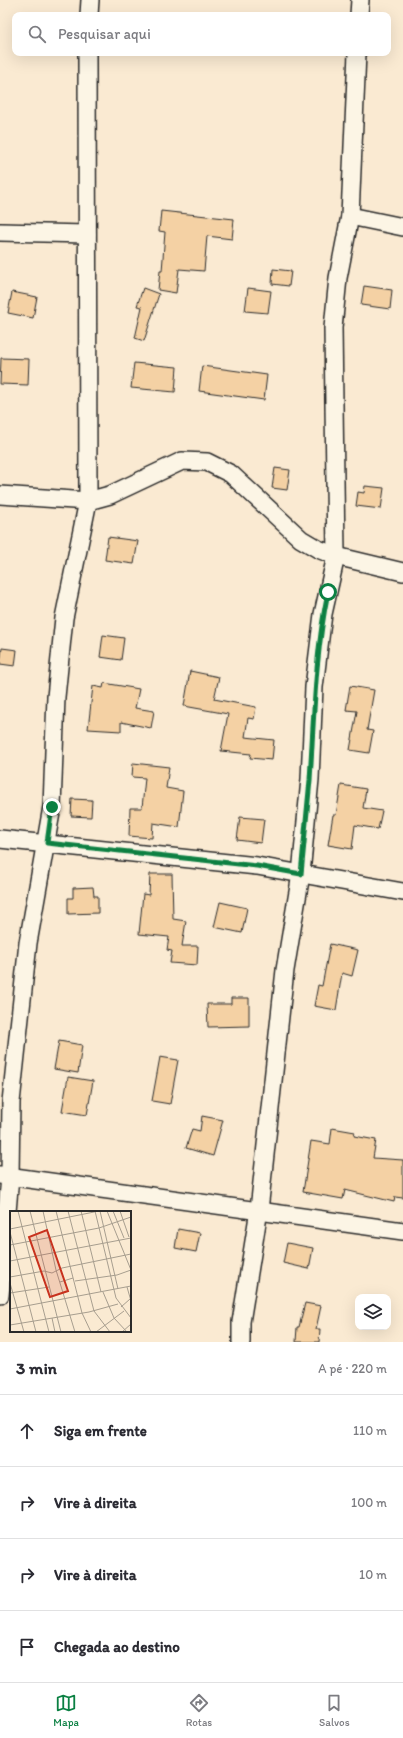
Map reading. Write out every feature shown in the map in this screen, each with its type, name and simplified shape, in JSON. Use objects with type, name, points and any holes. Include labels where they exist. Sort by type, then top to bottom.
[{"type":"street","points":[[89,12],[90,0]]},
{"type":"street","points":[[359,12],[360,0]]},
{"type":"street","points":[[0,1295],[5,1175],[11,1102],[28,943],[47,843],[52,807],[56,697],[64,618],[88,501],[87,56]]},
{"type":"street","points":[[241,1342],[241,1322],[258,1210],[286,970],[301,874],[310,779],[314,686],[323,614],[336,556],[333,328],[338,278],[350,216],[357,56]]},
{"type":"street","points":[[350,216],[403,227]]},
{"type":"street","points":[[0,232],[87,234]]},
{"type":"street","points":[[0,494],[88,501],[110,495],[182,461],[207,462],[231,474],[301,539],[318,549],[336,556],[403,572]]},
{"type":"street","points":[[0,839],[257,866],[403,892]]},
{"type":"street","points":[[5,1175],[403,1231]]},
{"type":"building","points":[[161,211],[234,219],[232,239],[207,236],[204,271],[179,269],[176,293],[158,290],[160,271],[162,271],[165,232],[159,231]]},
{"type":"building","points":[[273,269],[291,271],[289,286],[272,284]]},
{"type":"building","points":[[364,286],[392,290],[390,309],[361,305]]},
{"type":"building","points":[[143,288],[159,294],[144,341],[135,338],[142,307],[137,306]]},
{"type":"building","points":[[248,288],[271,291],[268,313],[245,311]]},
{"type":"building","points":[[12,292],[37,297],[33,318],[8,313]]},
{"type":"building","points":[[1,358],[29,359],[28,385],[0,384]]},
{"type":"building","points":[[134,363],[177,367],[175,392],[131,388]]},
{"type":"building","points":[[202,366],[267,375],[264,400],[199,391]]},
{"type":"building","points":[[275,468],[290,470],[287,490],[272,488]]},
{"type":"building","points":[[365,486],[384,488],[381,509],[356,506],[358,492],[364,493]]},
{"type":"building","points":[[108,537],[138,541],[134,564],[105,560]]},
{"type":"building","points":[[103,635],[124,638],[121,660],[100,657]]},
{"type":"building","points":[[2,648],[17,650],[15,666],[0,664]]},
{"type":"building","points":[[190,671],[219,677],[214,699],[256,707],[254,719],[248,718],[245,737],[274,740],[272,760],[250,758],[251,754],[221,751],[228,714],[184,706]]},
{"type":"building","points":[[104,683],[139,689],[135,708],[154,711],[151,728],[121,722],[121,731],[88,729],[93,686],[103,688]]},
{"type":"building","points":[[350,686],[374,690],[367,730],[373,731],[369,753],[350,750],[357,711],[346,710]]},
{"type":"building","points":[[133,763],[169,767],[166,788],[183,791],[179,827],[153,823],[152,838],[129,836],[130,808],[142,808],[145,778],[132,777]]},
{"type":"building","points":[[341,785],[366,789],[363,808],[382,811],[378,829],[355,825],[352,849],[328,845],[333,815],[336,815]]},
{"type":"building","points":[[72,799],[92,800],[91,817],[71,816]]},
{"type":"building","points":[[240,817],[264,819],[261,843],[237,840]]},
{"type":"building","points":[[150,874],[172,874],[173,919],[186,921],[182,946],[198,946],[197,965],[170,963],[172,951],[167,950],[169,937],[139,934],[143,894],[149,895]]},
{"type":"building","points":[[93,887],[94,896],[98,896],[98,913],[68,914],[68,898],[73,898],[73,888]]},
{"type":"building","points":[[220,902],[247,908],[242,933],[214,927]]},
{"type":"building","points":[[330,944],[358,950],[352,976],[342,973],[336,1010],[314,1006],[318,985],[322,986]]},
{"type":"building","points":[[231,998],[249,998],[249,1026],[208,1027],[207,1004],[231,1004]]},
{"type":"building","points":[[59,1041],[82,1045],[78,1073],[54,1069]]},
{"type":"building","points":[[160,1057],[178,1060],[170,1104],[152,1101]]},
{"type":"building","points":[[68,1077],[93,1081],[87,1115],[62,1111]]},
{"type":"building","points":[[202,1116],[223,1120],[213,1156],[186,1148],[192,1129],[200,1131]]},
{"type":"building","points":[[332,1128],[355,1132],[354,1136],[376,1140],[373,1158],[403,1160],[403,1198],[395,1197],[394,1202],[345,1190],[343,1199],[303,1192],[311,1141],[330,1144]]},
{"type":"building","points":[[178,1229],[200,1233],[196,1252],[175,1248]]},
{"type":"building","points":[[287,1243],[313,1248],[309,1269],[283,1263]]},
{"type":"building","points":[[305,1303],[321,1306],[316,1329],[320,1329],[319,1342],[296,1342],[297,1327],[299,1327]]},
{"type":"route","points":[[52,807],[47,843],[257,866],[301,874],[310,779],[314,686],[323,614],[328,592]]}]
